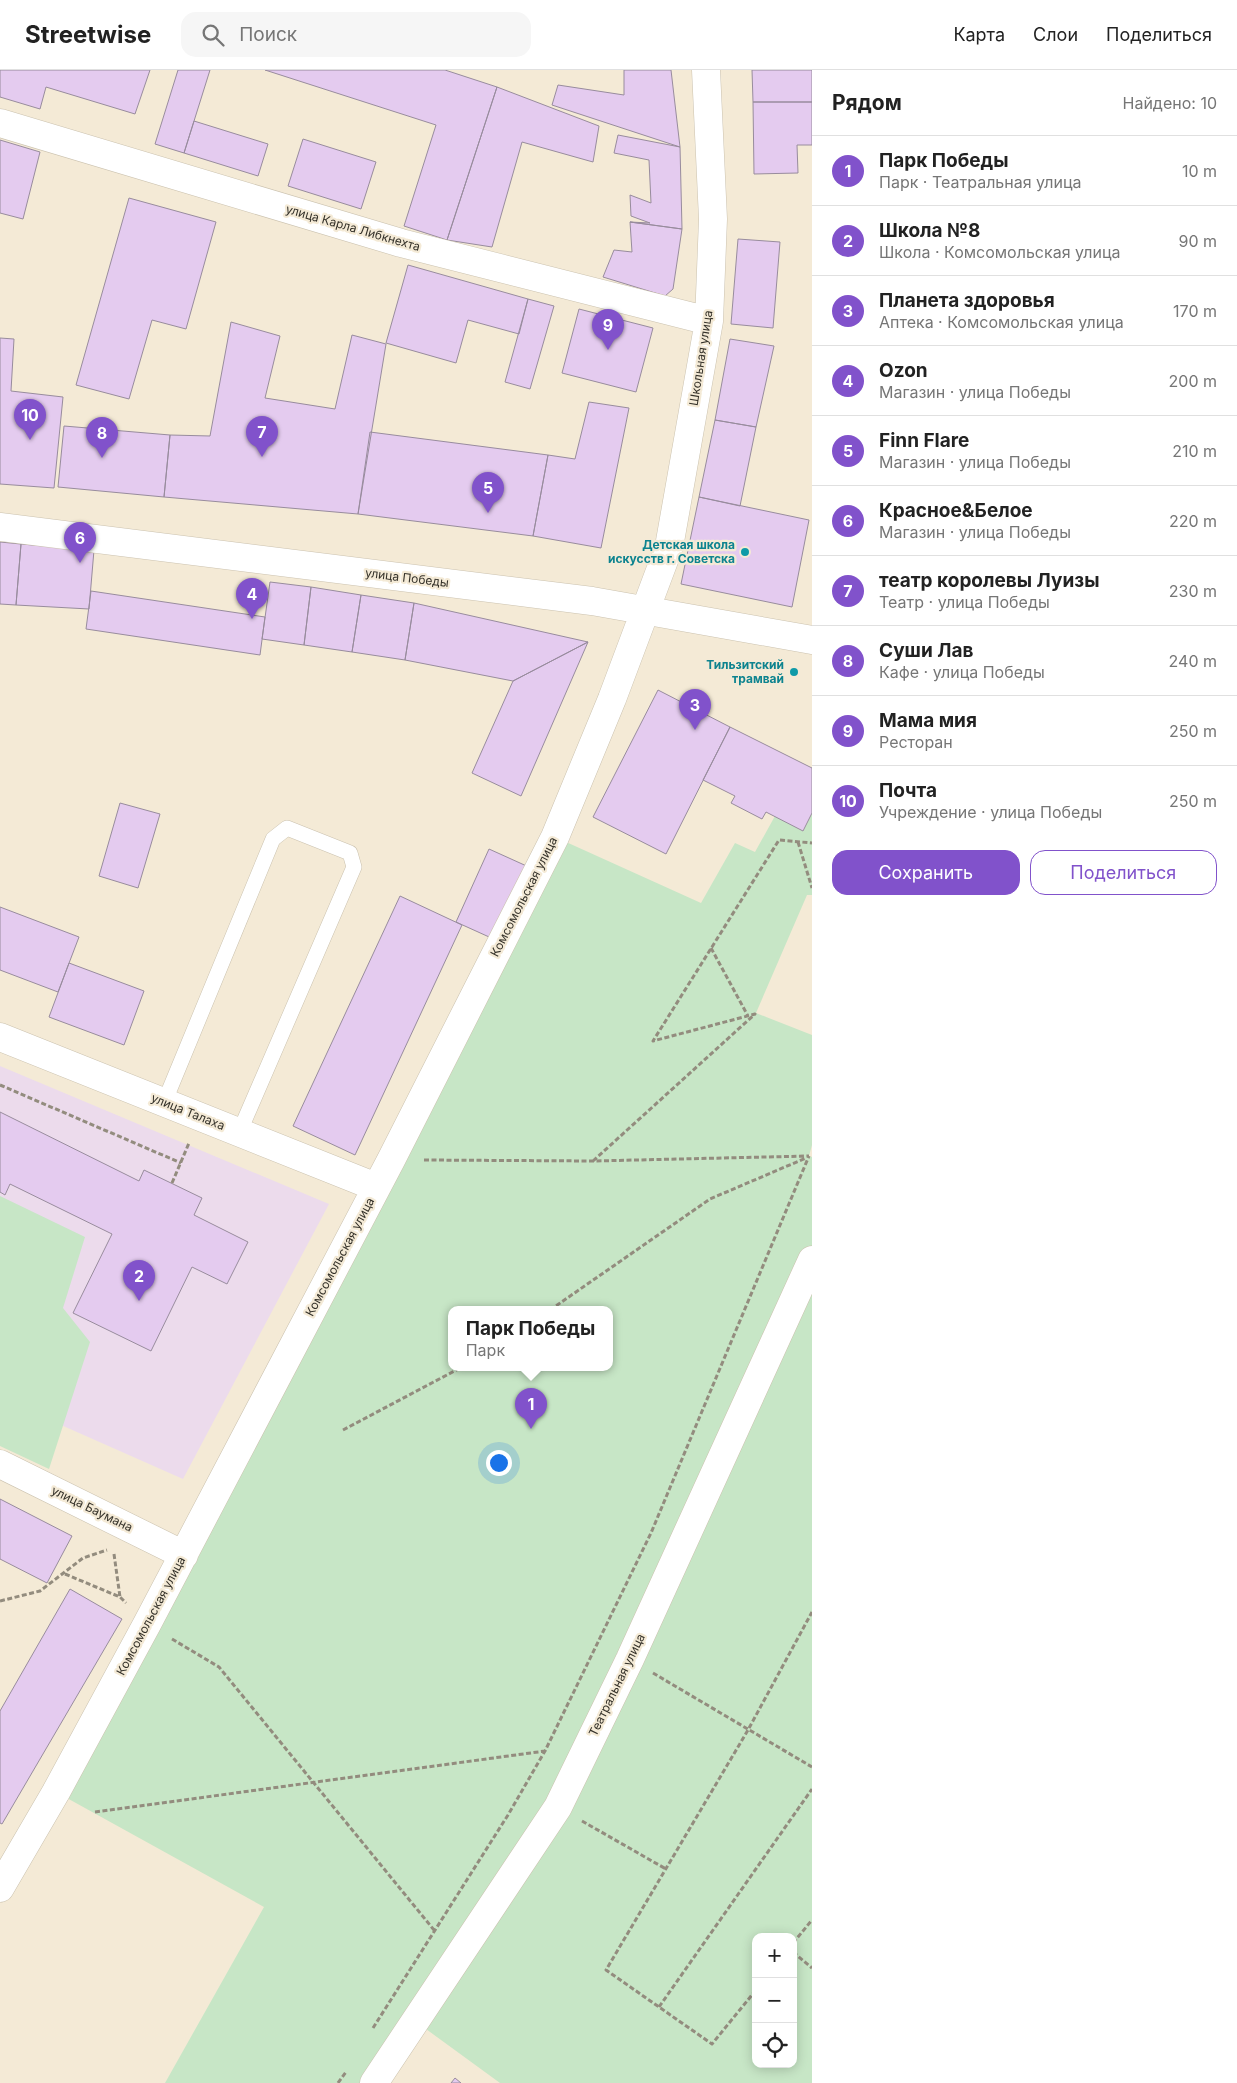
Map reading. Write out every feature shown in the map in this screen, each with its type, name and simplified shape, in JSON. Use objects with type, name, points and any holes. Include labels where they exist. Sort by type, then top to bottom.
[{"type":"street","name":"Школьная улица","points":[[645,609],[668,546],[709,321],[713,218],[706,70]]},
{"type":"street","name":"улица Карла Либкнехта","points":[[0,123],[401,243],[709,321]]},
{"type":"street","name":"улица Победы","points":[[0,527],[592,601],[812,640]]},
{"type":"street","name":"Комсомольская улица","points":[[0,1888],[7,1860],[56,1792],[184,1555],[391,1160],[555,837],[612,699],[645,609]]},
{"type":"street","name":"улица Талаха","points":[[0,1036],[376,1188]]},
{"type":"street","name":"Театральная улица","points":[[374,2083],[558,1807],[630,1659],[812,1260]]},
{"type":"street","name":"улица Баумана","points":[[0,1464],[184,1555]]},
{"type":"lane","points":[[164,1103],[273,838],[287,828],[350,853],[354,867],[239,1133]]},
{"type":"path","points":[[593,1162],[756,1014],[653,1041],[779,840],[812,843]]},
{"type":"path","points":[[798,842],[812,888]]},
{"type":"path","points":[[711,948],[748,1016]]},
{"type":"path","points":[[0,1085],[181,1162]]},
{"type":"path","points":[[172,1183],[200,1117]]},
{"type":"path","points":[[391,1160],[593,1162],[809,1156]]},
{"type":"path","points":[[556,1306],[710,1199],[809,1156]]},
{"type":"path","points":[[368,2035],[508,1815],[545,1751],[650,1533],[809,1156]]},
{"type":"path","points":[[343,1430],[454,1371]]},
{"type":"path","points":[[0,1602],[40,1591],[65,1574],[83,1558],[114,1547],[120,1598]]},
{"type":"path","points":[[65,1574],[120,1598],[147,1624],[219,1667],[434,1930]]},
{"type":"path","points":[[752,1995],[712,2044],[606,1970],[748,1730],[812,1612]]},
{"type":"path","points":[[630,1659],[812,1767]]},
{"type":"path","points":[[95,1812],[314,1784],[545,1751]]},
{"type":"path","points":[[659,2007],[812,1789]]},
{"type":"path","points":[[558,1807],[666,1869]]},
{"type":"path","points":[[797,1938],[812,1920]]},
{"type":"path","points":[[797,1955],[812,1968]]},
{"type":"path","points":[[338,2083],[348,2068]]},
{"type":"shaded area","points":[[0,1066],[329,1204],[183,1479],[0,1398]]},
{"type":"green space","points":[[812,813],[812,895],[807,895],[756,1013],[812,1035],[812,1145],[809,1156],[812,1157],[812,2083],[500,2083],[415,2021],[374,2083],[165,2083],[264,1907],[56,1792],[555,837],[701,903],[735,843],[755,852],[775,816],[803,831]]},
{"type":"green space","points":[[0,1196],[85,1237],[63,1308],[90,1342],[49,1469],[0,1446]]},
{"type":"building","points":[[0,70],[150,70],[135,114],[46,87],[40,109],[0,97]]},
{"type":"building","points":[[178,70],[210,70],[184,153],[155,144]]},
{"type":"building","points":[[265,70],[445,70],[497,87],[447,240],[404,226],[436,125]]},
{"type":"building","points":[[624,70],[671,70],[680,147],[552,105],[558,85],[624,95]]},
{"type":"building","points":[[752,70],[812,70],[812,102],[753,102]]},
{"type":"building","points":[[497,87],[599,126],[593,162],[522,142],[492,247],[447,240]]},
{"type":"building","points":[[753,102],[812,102],[812,145],[797,145],[798,173],[754,174]]},
{"type":"building","points":[[194,121],[268,144],[258,176],[184,153]]},
{"type":"building","points":[[618,135],[680,147],[682,229],[630,222],[650,223],[631,216],[630,195],[651,203],[649,160],[614,153]]},
{"type":"building","points":[[303,139],[376,162],[361,209],[288,186]]},
{"type":"building","points":[[0,140],[40,152],[23,219],[0,213]]},
{"type":"building","points":[[129,198],[216,222],[186,329],[152,320],[129,399],[76,385]]},
{"type":"building","points":[[630,222],[682,229],[673,289],[665,296],[603,277],[614,250],[632,252]]},
{"type":"building","points":[[738,239],[780,242],[773,328],[731,324]]},
{"type":"building","points":[[408,265],[528,299],[519,334],[468,320],[456,363],[386,343]]},
{"type":"building","points":[[528,299],[554,306],[530,389],[505,382]]},
{"type":"building","points":[[579,309],[653,328],[636,392],[562,373]]},
{"type":"building","points":[[231,322],[280,336],[265,398],[335,409],[352,335],[386,344],[358,514],[164,497],[170,435],[210,436]]},
{"type":"building","points":[[0,338],[14,339],[11,391],[63,397],[54,488],[0,484]]},
{"type":"building","points":[[730,339],[774,346],[756,427],[715,420]]},
{"type":"building","points":[[589,402],[629,408],[601,548],[533,536],[548,455],[575,459]]},
{"type":"building","points":[[715,420],[756,427],[740,506],[699,497]]},
{"type":"building","points":[[64,426],[170,435],[164,497],[58,487]]},
{"type":"building","points":[[370,432],[548,455],[533,536],[358,514]]},
{"type":"building","name":"Детская школа искусств г. Советска","points":[[699,497],[809,520],[792,607],[681,584]]},
{"type":"building","points":[[0,542],[21,544],[16,605],[0,604]]},
{"type":"building","points":[[21,544],[94,550],[89,609],[16,605]]},
{"type":"building","points":[[270,582],[311,587],[304,645],[262,639]]},
{"type":"building","points":[[311,587],[361,595],[352,652],[304,645]]},
{"type":"building","points":[[91,591],[265,617],[260,655],[86,629]]},
{"type":"building","points":[[361,595],[414,603],[405,660],[352,652]]},
{"type":"building","points":[[414,603],[588,642],[513,681],[405,660]]},
{"type":"building","points":[[588,642],[521,796],[472,773],[513,681]]},
{"type":"building","points":[[658,690],[730,727],[666,854],[593,817]]},
{"type":"building","points":[[730,727],[812,768],[812,813],[803,831],[766,812],[762,819],[731,803],[735,796],[703,780]]},
{"type":"building","points":[[120,803],[160,814],[138,888],[99,876]]},
{"type":"building","points":[[489,849],[531,868],[498,941],[456,922]]},
{"type":"building","points":[[400,896],[462,925],[355,1155],[293,1126]]},
{"type":"building","points":[[0,907],[79,937],[58,992],[0,970]]},
{"type":"building","points":[[69,963],[144,991],[124,1045],[49,1017]]},
{"type":"building","points":[[0,1112],[139,1181],[144,1170],[202,1198],[194,1215],[248,1242],[227,1284],[192,1267],[151,1351],[73,1313],[112,1234],[10,1184],[5,1195],[0,1192]]},
{"type":"building","points":[[0,1499],[72,1536],[47,1583],[0,1559]]},
{"type":"building","points":[[70,1589],[122,1619],[2,1824],[0,1823],[0,1711]]},
{"type":"building","points":[[455,2078],[461,2083],[451,2083]]},
{"type":"place","name":"Мама мия","points":[[608,350]]},
{"type":"place","name":"Почта","points":[[30,440]]},
{"type":"place","name":"театр королевы Луизы","points":[[262,457]]},
{"type":"place","name":"Суши Лав","points":[[102,458]]},
{"type":"place","name":"Finn Flare","points":[[488,513]]},
{"type":"place","name":"Детская школа искусств г. Советска","points":[[745,552]]},
{"type":"place","name":"Красное&Белое","points":[[80,563]]},
{"type":"place","name":"Ozon","points":[[252,619]]},
{"type":"place","name":"Тильзитский трамвай","points":[[794,672]]},
{"type":"place","name":"Планета здоровья","points":[[695,730]]},
{"type":"place","name":"Школа №8","points":[[139,1301]]},
{"type":"place","name":"Парк Победы","points":[[531,1429]]}]
